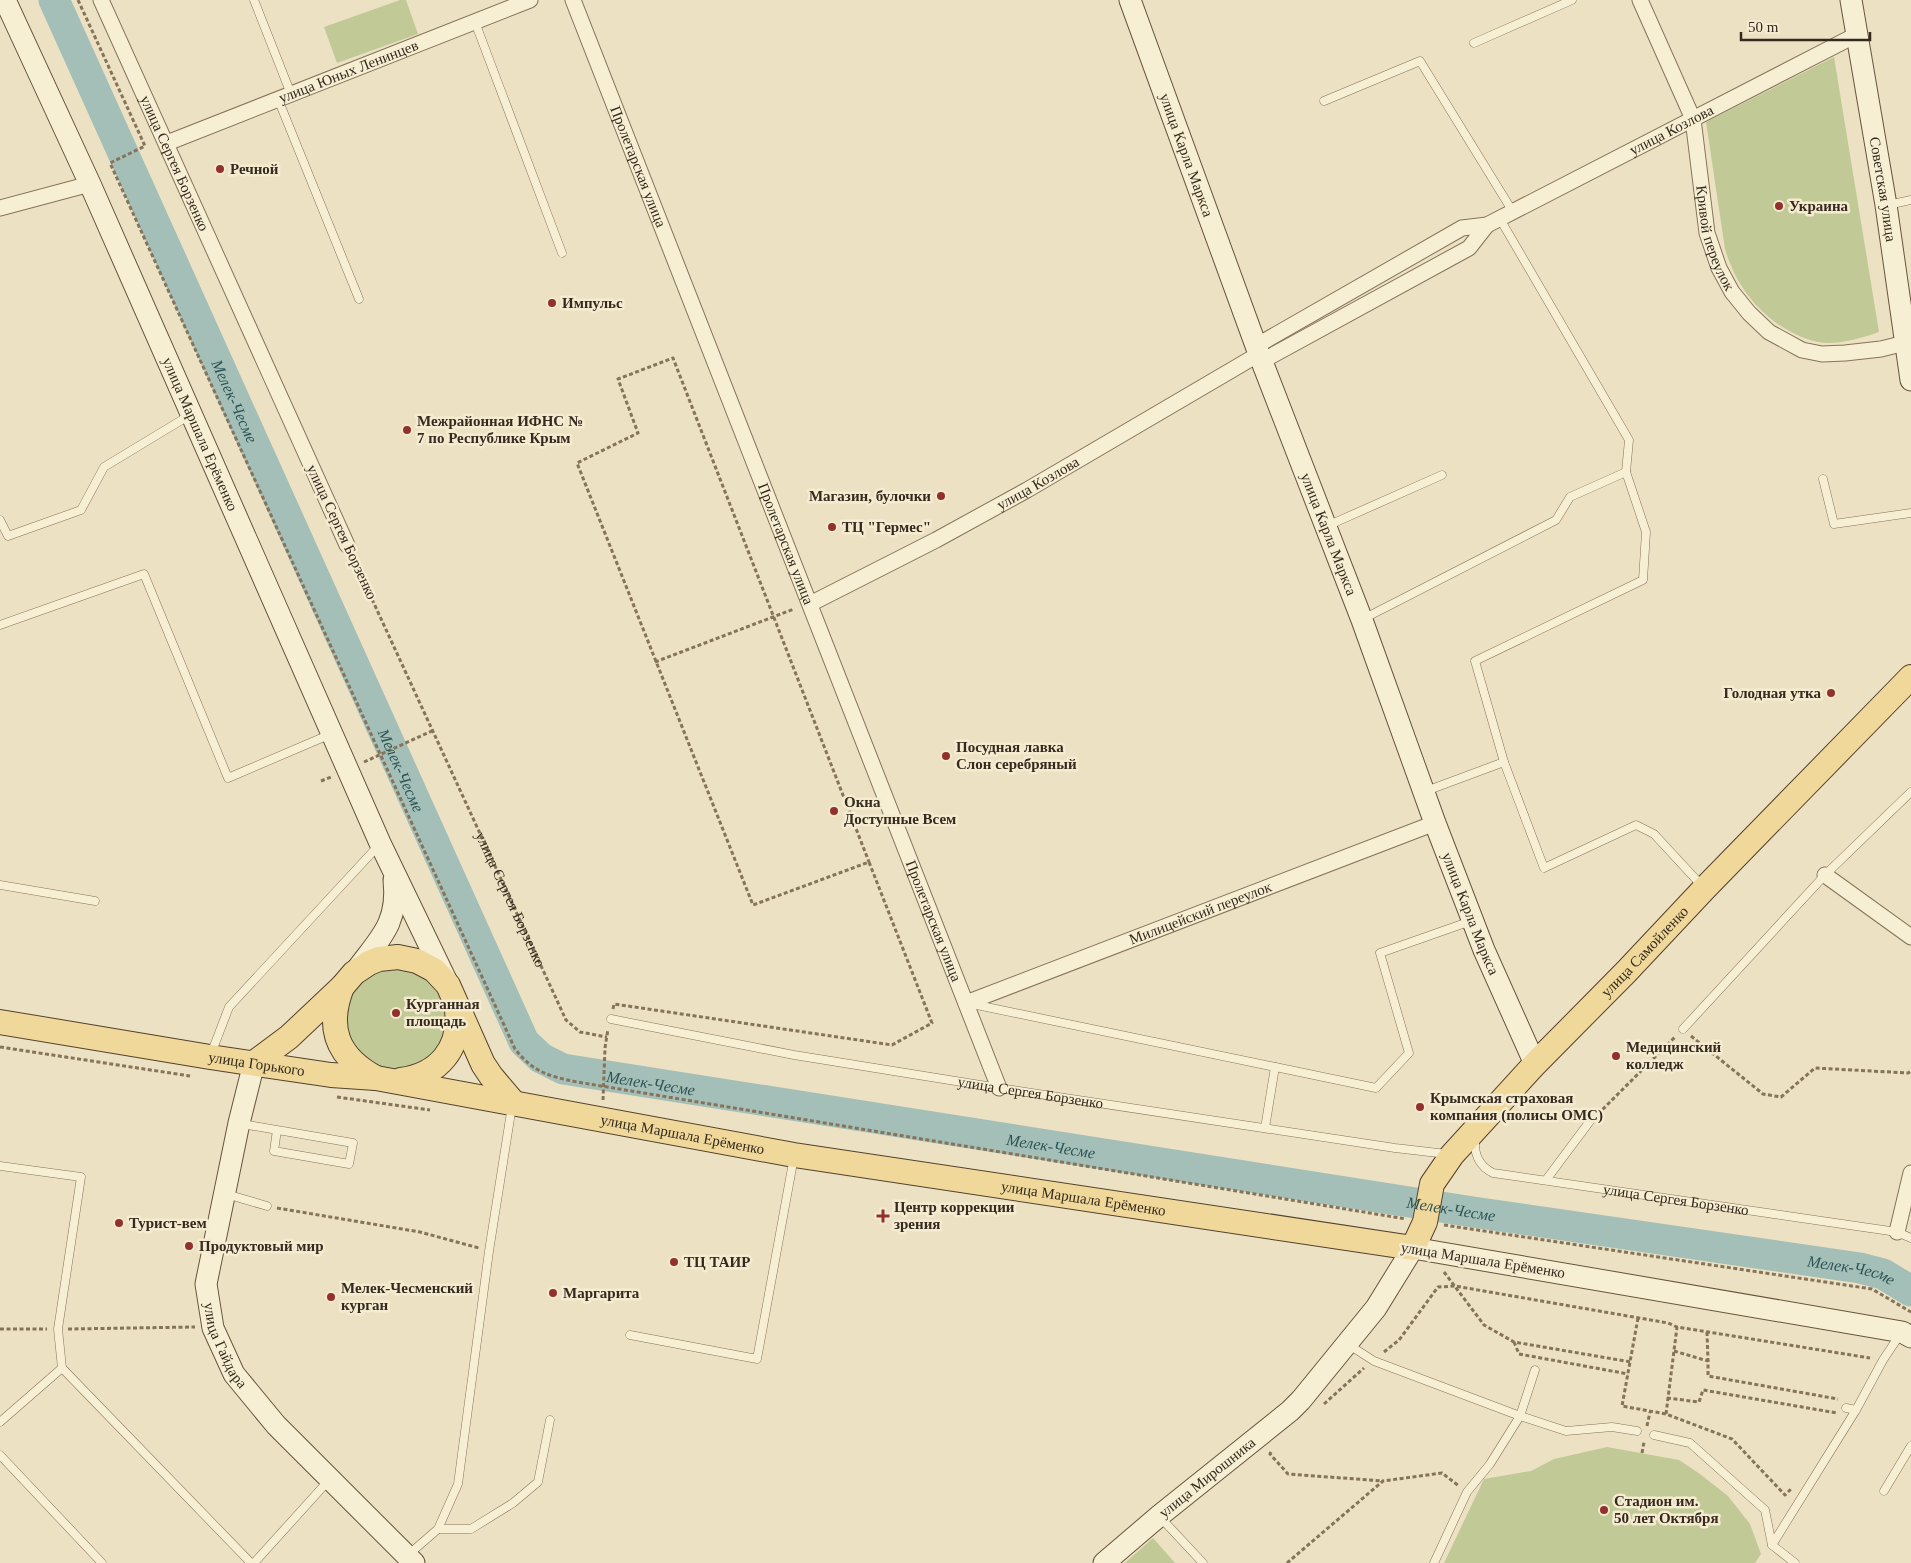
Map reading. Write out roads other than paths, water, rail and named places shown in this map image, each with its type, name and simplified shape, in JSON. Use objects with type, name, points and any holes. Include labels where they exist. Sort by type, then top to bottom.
[{"type":"main road","name":"улица Маршала Ерёменко","points":[[5,0],[90,184],[392,870],[448,985],[483,1064],[513,1102],[794,1155],[1444,1252],[1907,1334]]},
{"type":"main road","name":"улица Карла Маркса","points":[[1130,0],[1259,354],[1362,620],[1435,823],[1472,920],[1504,997],[1535,1064]]},
{"type":"main road","name":"Советская улица","points":[[1851,0],[1886,205],[1911,380]]},
{"type":"main road","name":"улица Самойленко","points":[[1413,1248],[1425,1222],[1432,1184],[1452,1155],[1535,1064],[1911,677]]},
{"type":"main road","name":"улица Маршала Ерёменко","points":[[254,1063],[289,1036],[348,980],[386,929],[394,914],[396,896],[392,870]]},
{"type":"main road","points":[[448,985],[434,970],[417,961],[398,957],[380,959],[369,963],[348,980],[336,1004],[334,1022],[338,1040],[346,1056],[360,1069],[385,1079],[415,1078],[434,1068],[442,1061],[452,1046],[457,1031],[457,1008]]},
{"type":"main road","name":"улица Горького","points":[[0,1022],[331,1075],[385,1079],[513,1102]]},
{"type":"main road","name":"улица Гайдара","points":[[254,1063],[239,1123],[206,1284],[213,1328],[234,1374],[276,1425],[410,1560]]},
{"type":"main road","name":"улица Мирошника","points":[[1104,1563],[1290,1410],[1314,1399],[1348,1344],[1376,1308],[1413,1248]]},
{"type":"street","name":"улица Сергея Борзенко","points":[[101,0],[347,545]]},
{"type":"street","name":"улица Юных Ленинцев","points":[[167,143],[530,0]]},
{"type":"street","name":"Пролетарская улица","points":[[574,0],[998,1088]]},
{"type":"street","name":"Кривой переулок","points":[[1640,0],[1693,119],[1707,233],[1719,268],[1732,292],[1749,313],[1769,332],[1802,350],[1822,354],[1871,350],[1905,342]]},
{"type":"street","name":"улица Козлова","points":[[810,604],[936,540],[1027,490],[1259,354],[1462,228],[1500,219],[1856,34]]},
{"type":"street","points":[[0,208],[90,184]]},
{"type":"street","name":"улица Козлова","points":[[1259,354],[1469,248],[1500,219]]},
{"type":"street","name":"Милицейский переулок","points":[[966,1003],[1435,823]]},
{"type":"street","points":[[1825,876],[1911,937]]},
{"type":"street","points":[[1897,1232],[1911,1173]]},
{"type":"lane","points":[[254,0],[285,97],[359,299]]},
{"type":"lane","points":[[1474,43],[1572,0]]},
{"type":"lane","points":[[474,22],[562,253]]},
{"type":"lane","points":[[1324,101],[1420,61],[1500,219],[1629,440],[1626,472],[1646,532],[1643,580],[1475,661],[1504,762],[1544,868],[1636,825],[1654,834],[1705,888]]},
{"type":"lane","points":[[1886,205],[1911,200]]},
{"type":"lane","points":[[0,520],[8,536],[81,510],[104,467],[192,414]]},
{"type":"lane","points":[[1362,620],[1556,520],[1570,497],[1626,472]]},
{"type":"lane","points":[[1326,527],[1442,475]]},
{"type":"lane","points":[[1823,479],[1834,524],[1911,513]]},
{"type":"lane","points":[[0,625],[144,574],[228,778],[333,733]]},
{"type":"lane","points":[[1424,791],[1504,762]]},
{"type":"lane","points":[[1684,1030],[1825,876],[1911,792]]},
{"type":"lane","points":[[210,1057],[229,1007],[380,843]]},
{"type":"lane","points":[[0,885],[95,901]]},
{"type":"lane","points":[[966,1003],[1376,1088],[1409,1053],[1380,953],[1472,920]]},
{"type":"lane","name":"улица Сергея Борзенко","points":[[611,1019],[794,1055],[998,1088],[1452,1155]]},
{"type":"lane","points":[[1265,1128],[1275,1067]]},
{"type":"lane","points":[[410,1560],[438,1529],[458,1484],[489,1251],[513,1102]]},
{"type":"lane","points":[[1546,1180],[1590,1121]]},
{"type":"lane","points":[[239,1123],[353,1143],[349,1164],[274,1151],[277,1130]]},
{"type":"lane","name":"улица Сергея Борзенко","points":[[1477,1127],[1474,1142],[1476,1155],[1483,1168],[1493,1173],[1897,1232],[1911,1238]]},
{"type":"lane","points":[[630,1334],[757,1359],[794,1155]]},
{"type":"lane","points":[[0,1166],[81,1177],[58,1329],[62,1368],[252,1563],[329,1480]]},
{"type":"lane","points":[[225,1194],[267,1206]]},
{"type":"lane","points":[[1772,1545],[1856,1409],[1883,1360],[1907,1334]]},
{"type":"lane","points":[[1348,1344],[1374,1361],[1520,1416],[1566,1431],[1612,1427],[1637,1431]]},
{"type":"lane","points":[[0,1422],[62,1368]]},
{"type":"lane","points":[[1434,1563],[1467,1492],[1490,1464],[1520,1416],[1535,1370]]},
{"type":"lane","points":[[1846,1408],[1856,1409]]},
{"type":"lane","points":[[438,1529],[471,1529],[513,1503],[538,1482],[550,1420]]},
{"type":"lane","points":[[1654,1435],[1690,1443],[1765,1510],[1772,1545],[1795,1563]]},
{"type":"lane","points":[[1884,1491],[1911,1446]]},
{"type":"lane","points":[[0,1455],[102,1563]]},
{"type":"lane","points":[[1159,1516],[1203,1563]]},
{"type":"waterway","name":"Мелек-Чесме","points":[[54,0],[524,1042],[541,1058],[563,1069],[1473,1212],[1860,1268],[1883,1274],[1911,1291]]},
{"type":"place","name":"Речной","points":[[220,169]]},
{"type":"place","name":"Украина","points":[[1779,206]]},
{"type":"place","name":"Импульс","points":[[552,303]]},
{"type":"place","name":"Межрайонная ИФНС № 7 по Республике Крым","points":[[407,430]]},
{"type":"place","name":"Магазин, булочки","points":[[941,496]]},
{"type":"place","name":"ТЦ \"Гермес\"","points":[[832,527]]},
{"type":"place","name":"Голодная утка","points":[[1831,693]]},
{"type":"place","name":"Посудная лавка Слон серебряный","points":[[946,756]]},
{"type":"place","name":"Окна Доступные Всем","points":[[834,811]]},
{"type":"place","name":"Курганная площадь","points":[[396,1013]]},
{"type":"place","name":"Медицинский колледж","points":[[1616,1056]]},
{"type":"place","name":"Крымская страховая компания (полисы ОМС)","points":[[1420,1107]]},
{"type":"place","name":"Центр коррекции зрения","points":[[883,1216]]},
{"type":"place","name":"Турист-вем","points":[[119,1223]]},
{"type":"place","name":"Продуктовый мир","points":[[189,1246]]},
{"type":"place","name":"ТЦ ТАИР","points":[[674,1262]]},
{"type":"place","name":"Маргарита","points":[[553,1293]]},
{"type":"place","name":"Мелек-Чесменский курган","points":[[331,1297]]},
{"type":"place","name":"Стадион им. 50 лет Октября","points":[[1604,1510]]}]
